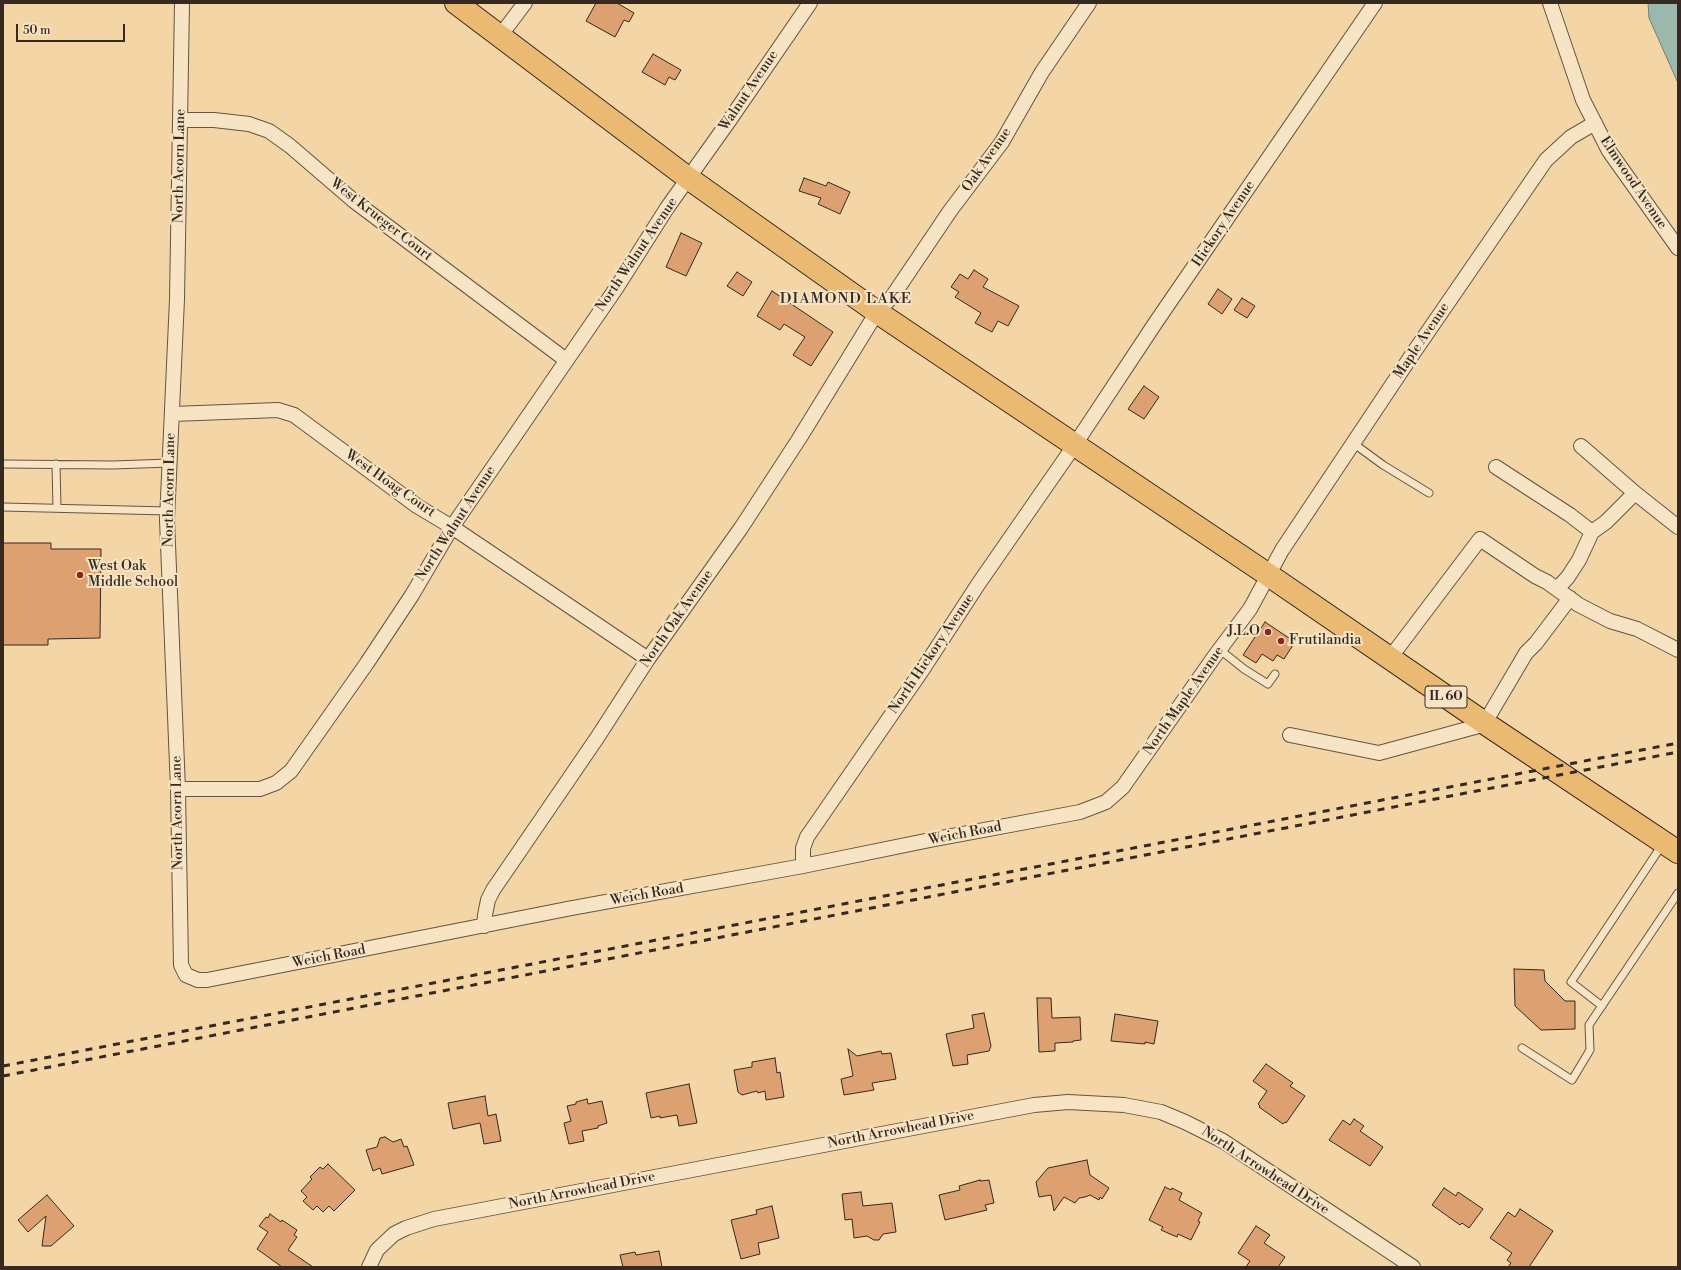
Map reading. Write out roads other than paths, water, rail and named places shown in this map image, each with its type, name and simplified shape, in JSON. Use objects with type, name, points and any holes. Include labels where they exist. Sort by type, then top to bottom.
[{"type":"main road","name":"IL 60","points":[[456,3],[688,178],[877,312],[1074,446],[1267,574],[1486,724],[1671,847]]},
{"type":"street","name":"North Acorn Lane","points":[[182,3],[177,299],[168,511],[178,789],[181,965],[186,975]]},
{"type":"street","points":[[500,36],[525,3]]},
{"type":"street","name":"Walnut Avenue","points":[[688,178],[810,3]]},
{"type":"street","name":"Oak Avenue","points":[[877,312],[892,297],[950,211],[1002,142],[1042,72],[1089,3]]},
{"type":"street","name":"Hickory Avenue","points":[[1074,446],[1156,322],[1375,3]]},
{"type":"street","name":"Elmwood Avenue","points":[[1550,3],[1583,100],[1609,151],[1678,248]]},
{"type":"street","name":"West Krueger Court","points":[[181,120],[214,120],[249,124],[269,132],[290,146],[354,201],[566,360]]},
{"type":"street","name":"Maple Avenue","points":[[1267,574],[1353,443],[1546,160],[1571,137],[1595,123]]},
{"type":"street","name":"North Walnut Avenue","points":[[178,789],[260,789],[276,783],[291,771],[367,663],[412,595],[452,527],[617,287],[667,208],[688,178]]},
{"type":"street","name":"North Oak Avenue","points":[[484,926],[488,900],[493,890],[597,738],[648,659],[742,528],[799,440],[877,312]]},
{"type":"street","name":"West Hoag Court","points":[[172,414],[278,410],[294,415],[417,506],[452,527],[648,659]]},
{"type":"street","name":"North Hickory Avenue","points":[[803,866],[803,848],[807,837],[1074,446]]},
{"type":"street","points":[[1580,446],[1678,527]]},
{"type":"street","points":[[1496,467],[1570,515],[1592,532]]},
{"type":"street","points":[[1557,589],[1568,577],[1579,560],[1592,532],[1606,522],[1635,493]]},
{"type":"street","points":[[1390,658],[1480,539],[1535,576],[1610,621],[1637,629],[1678,650]]},
{"type":"street","name":"North Maple Avenue","points":[[1106,802],[1123,787],[1219,649],[1250,609],[1267,574]]},
{"type":"street","points":[[1290,735],[1379,753],[1486,724],[1490,714],[1526,653],[1536,643],[1570,598]]},
{"type":"street","name":"Weich Road","points":[[186,975],[198,980],[207,980],[572,908],[803,866],[1080,812],[1106,802]]},
{"type":"street","name":"North Arrowhead Drive","points":[[369,1267],[377,1250],[394,1234],[434,1218],[1026,1106],[1068,1102],[1124,1105],[1161,1112],[1185,1122],[1223,1141],[1249,1157],[1413,1267]]},
{"type":"lane","points":[[1353,443],[1383,465],[1429,493]]},
{"type":"lane","points":[[3,464],[170,464]]},
{"type":"lane","points":[[56,464],[57,508]]},
{"type":"lane","points":[[3,507],[168,511]]},
{"type":"lane","points":[[1219,649],[1244,669],[1268,684],[1275,674]]},
{"type":"lane","points":[[1602,1006],[1571,982],[1671,847]]},
{"type":"lane","points":[[1522,1048],[1572,1080],[1590,1050],[1589,1025],[1678,893]]},
{"type":"railway","points":[[3,1066],[1678,743]]},
{"type":"railway","points":[[3,1076],[1678,752]]},
{"type":"place","name":"West Oak Middle School","points":[[80,575]]},
{"type":"place","name":"J.L.O","points":[[1268,632]]},
{"type":"place","name":"Frutilandia","points":[[1281,641]]},
{"type":"district","name":"DIAMOND LAKE","points":[[846,299]]}]
